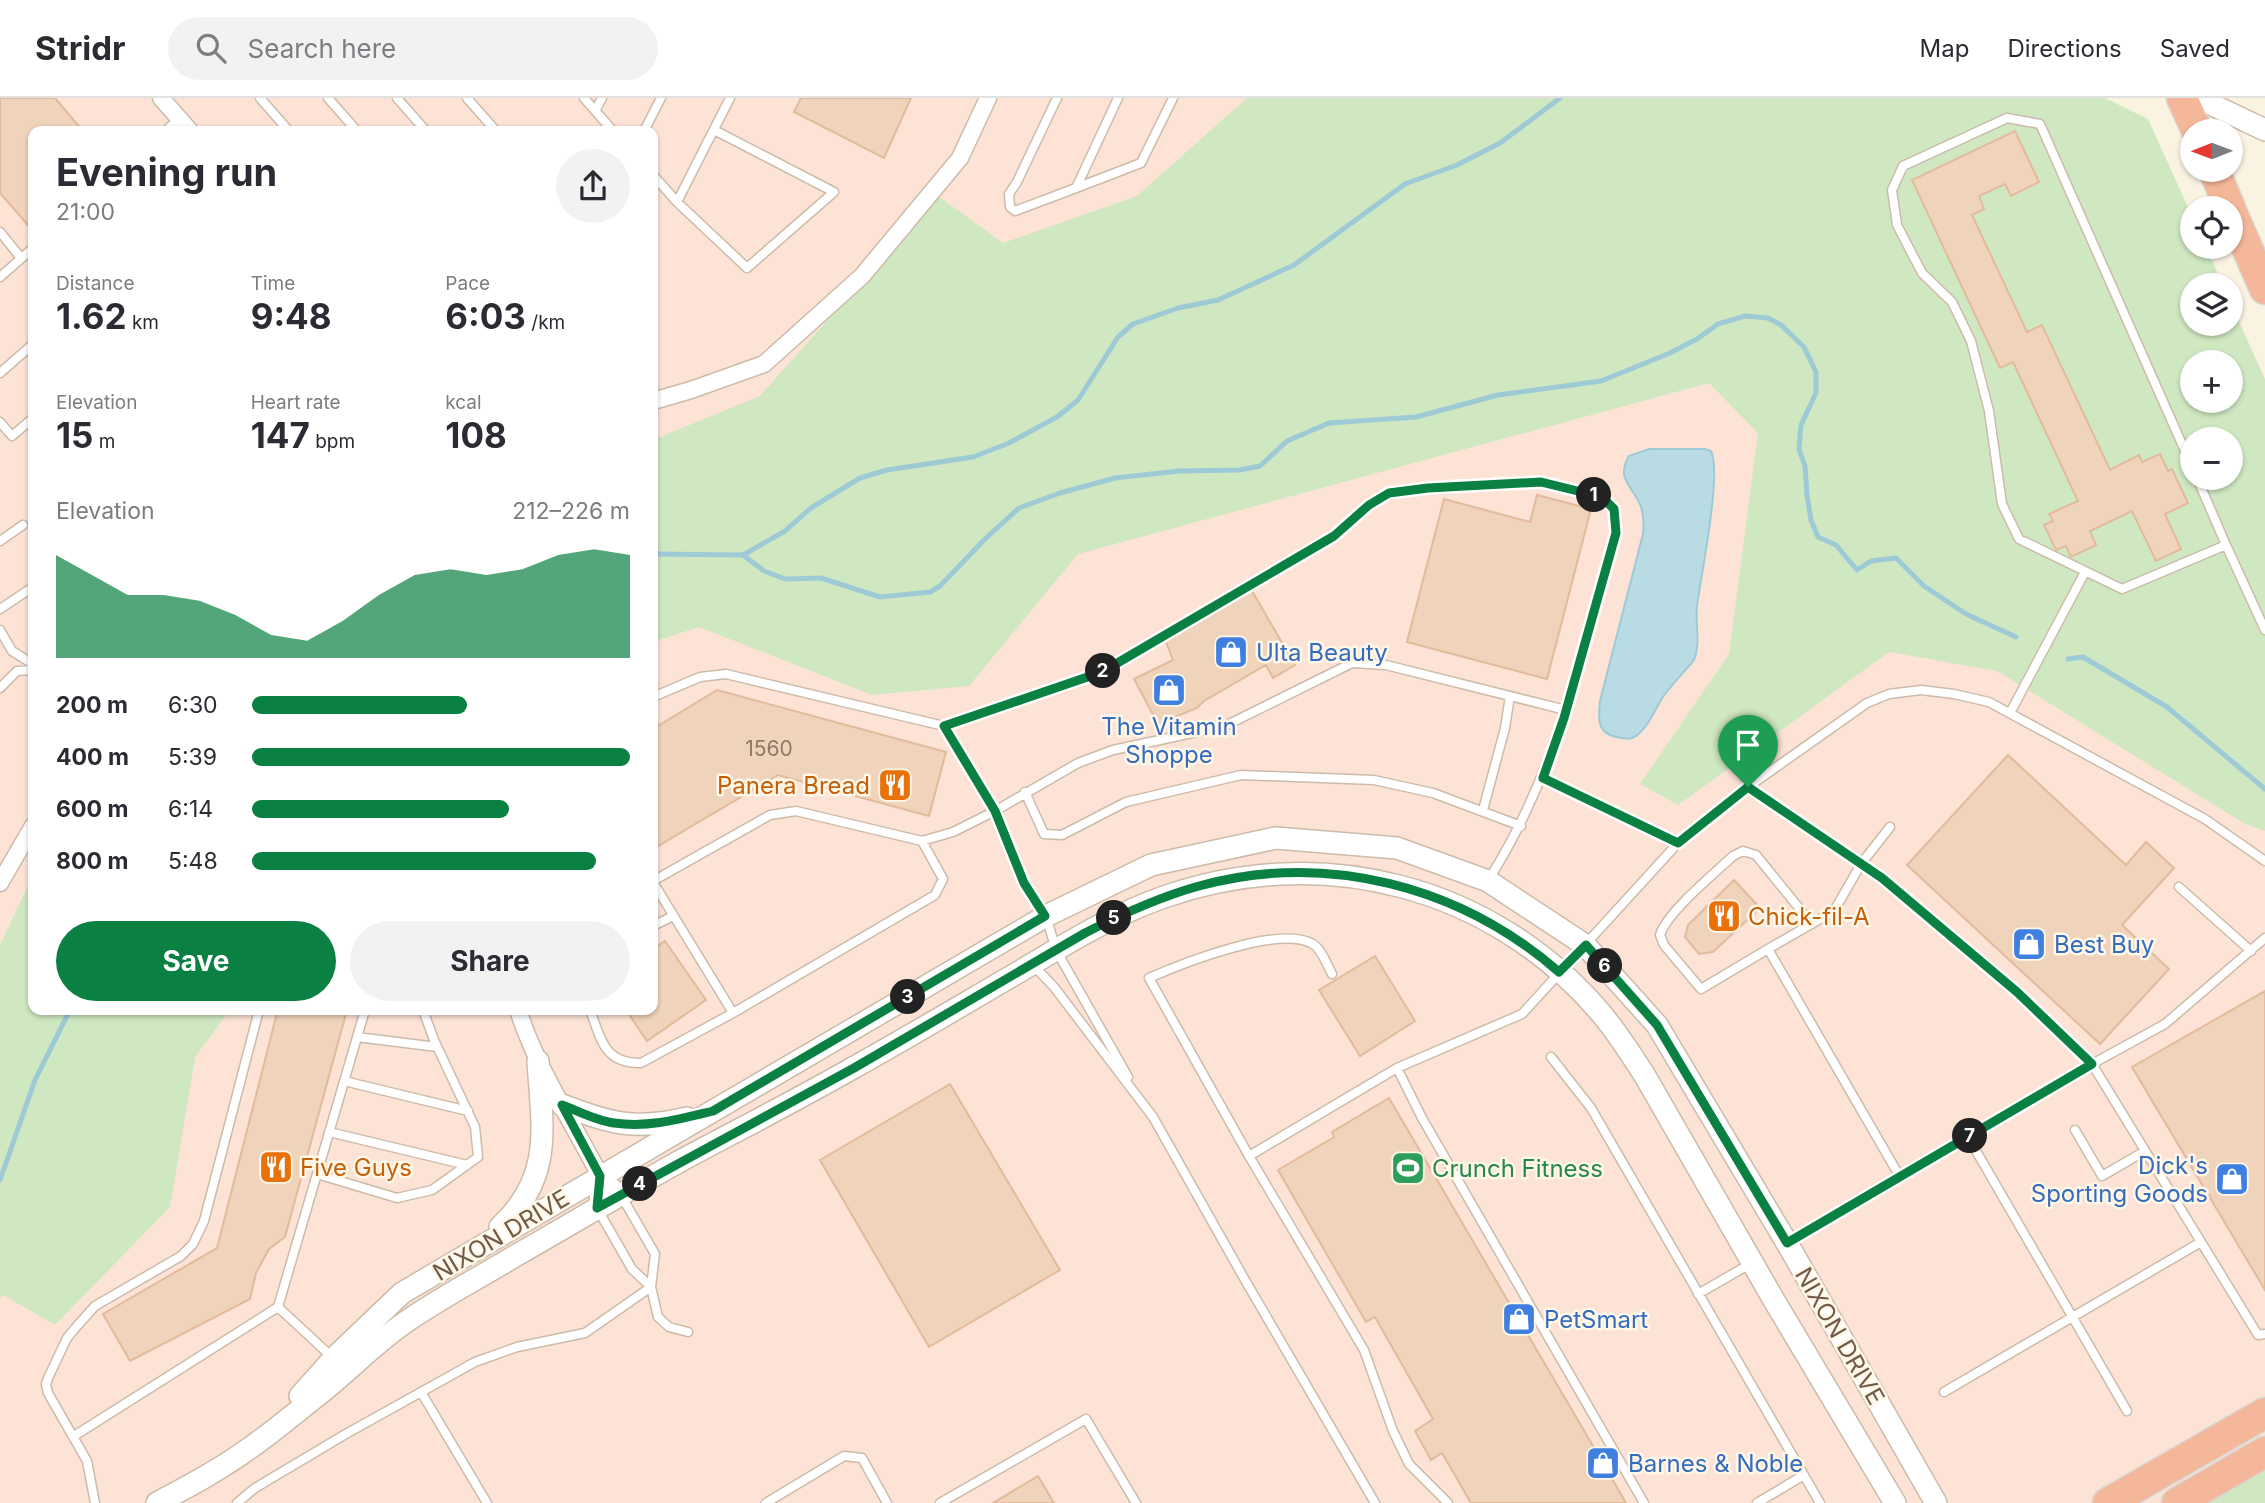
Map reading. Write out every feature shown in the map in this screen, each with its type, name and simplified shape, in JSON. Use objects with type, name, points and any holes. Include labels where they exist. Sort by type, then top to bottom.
[{"type":"highway","points":[[2182,98],[2192,119]]},
{"type":"highway","points":[[2243,237],[2265,289]]},
{"type":"highway","points":[[2108,1503],[2265,1413]]},
{"type":"highway","points":[[2177,1503],[2265,1452]]},
{"type":"street","points":[[161,98],[184,125]]},
{"type":"street","points":[[658,400],[764,364],[862,276],[960,158],[988,98]]},
{"type":"street","points":[[2198,98],[2265,130]]},
{"type":"street","points":[[0,883],[28,835]]},
{"type":"street","name":"NIXON DRIVE","points":[[261,1439],[334,1358],[402,1293],[1045,916],[1151,865],[1276,838],[1397,848],[1488,881],[1586,945],[1657,1025],[1787,1243],[1936,1503]]},
{"type":"street","name":"NIXON DRIVE","points":[[157,1503],[220,1468],[261,1439],[326,1389],[379,1340],[435,1303],[597,1208],[854,1068],[1056,950],[1123,914],[1161,898],[1241,877],[1282,873],[1362,878],[1399,886],[1473,912],[1507,932],[1559,972],[1598,1010],[1623,1042],[1689,1150],[1895,1503]]},
{"type":"street","points":[[520,1015],[538,1061],[600,1176],[621,1195]]},
{"type":"street","points":[[477,1249],[510,1218],[531,1190],[540,1162],[542,1129],[538,1061]]},
{"type":"street","points":[[562,1105],[612,1123],[640,1125],[664,1124],[713,1111]]},
{"type":"street","points":[[597,1208],[600,1176]]},
{"type":"lane","points":[[260,98],[285,126]]},
{"type":"lane","points":[[328,98],[353,126]]},
{"type":"lane","points":[[397,98],[422,126]]},
{"type":"lane","points":[[467,98],[492,126]]},
{"type":"lane","points":[[584,98],[608,126]]},
{"type":"lane","points":[[595,111],[602,98]]},
{"type":"lane","points":[[647,126],[661,98]]},
{"type":"lane","points":[[677,202],[730,98]]},
{"type":"lane","points":[[1057,98],[1009,194],[1010,207],[1015,211],[1141,163],[1173,98]]},
{"type":"lane","points":[[1076,188],[1118,98]]},
{"type":"lane","points":[[2180,440],[2040,124],[2007,118],[1903,166],[1892,190],[1897,225],[1922,273],[1952,302],[1972,341],[1989,411],[2002,504],[2019,539],[2122,589],[2226,545]]},
{"type":"lane","points":[[658,181],[747,268],[834,192],[714,130]]},
{"type":"lane","points":[[0,232],[21,258]]},
{"type":"lane","points":[[0,277],[28,252]]},
{"type":"lane","points":[[0,373],[28,348]]},
{"type":"lane","points":[[0,422],[12,436],[28,422]]},
{"type":"lane","points":[[658,695],[700,677],[726,674],[944,726],[1102,672],[1334,536],[1369,505],[1389,493],[1428,488],[1541,482],[1602,497],[1614,509],[1616,533],[1566,709],[1543,778],[1521,826],[1488,881]]},
{"type":"lane","points":[[2202,490],[2265,630]]},
{"type":"lane","points":[[0,541],[23,525]]},
{"type":"lane","points":[[2010,713],[2085,572]]},
{"type":"lane","points":[[0,609],[28,590]]},
{"type":"lane","points":[[0,630],[12,651],[28,661]]},
{"type":"lane","points":[[658,879],[771,815],[796,811],[922,841],[953,832],[1078,763],[1113,750],[1225,726],[1352,663],[1386,666],[1566,709]]},
{"type":"lane","points":[[0,688],[17,671],[28,670]]},
{"type":"lane","points":[[1249,1156],[1397,1068],[1522,1014],[1678,843],[1843,717],[1889,694],[1922,690],[1989,702],[2204,819],[2265,861]]},
{"type":"lane","points":[[1483,810],[1505,728],[1510,696]]},
{"type":"lane","points":[[944,726],[995,811],[1024,883],[1045,916],[1056,950],[1375,1503]]},
{"type":"lane","points":[[1025,792],[1044,834],[1062,835],[1126,802],[1241,775],[1374,780],[1433,793],[1521,826]]},
{"type":"lane","points":[[1543,778],[1678,843]]},
{"type":"lane","points":[[1748,787],[1882,878],[2017,992],[2092,1064],[2258,1335],[2265,1334]]},
{"type":"lane","points":[[1812,923],[1756,855],[1748,851],[1738,853],[1684,903],[1661,931],[1661,939],[1701,989],[1834,911],[1861,864],[1890,827]]},
{"type":"lane","points":[[592,1015],[604,1047],[614,1058],[626,1064],[641,1063],[733,1013],[935,895],[943,879],[922,841]]},
{"type":"lane","points":[[2179,887],[2251,951]]},
{"type":"lane","points":[[658,890],[733,1013]]},
{"type":"lane","points":[[658,924],[673,916]]},
{"type":"lane","points":[[1332,974],[1315,944],[1280,939],[1213,953],[1149,978],[1249,1156],[1364,1350],[1393,1431],[1409,1464],[1448,1503]]},
{"type":"lane","points":[[1787,1243],[2165,1024],[2265,939]]},
{"type":"lane","points":[[1768,949],[1900,1177]]},
{"type":"lane","points":[[1032,964],[1054,986],[1142,1101]]},
{"type":"lane","points":[[95,1503],[87,1461],[48,1393],[46,1384],[67,1338],[95,1306],[181,1256],[193,1244],[204,1221],[258,1015]]},
{"type":"lane","points":[[74,1436],[278,1307],[364,1015]]},
{"type":"lane","points":[[317,1174],[397,1198],[432,1190],[478,1157],[475,1127],[425,1015]]},
{"type":"lane","points":[[357,1037],[437,1047]]},
{"type":"lane","points":[[1550,1057],[1591,1108],[1821,1503]]},
{"type":"lane","points":[[1397,1068],[1422,1118],[1644,1503]]},
{"type":"lane","points":[[344,1082],[468,1111]]},
{"type":"lane","points":[[2075,1130],[2102,1176],[2145,1151]]},
{"type":"lane","points":[[329,1132],[467,1165]]},
{"type":"lane","points":[[1968,1137],[2127,1411]]},
{"type":"lane","points":[[621,1195],[656,1254],[651,1287],[658,1317],[669,1327],[688,1332]]},
{"type":"lane","points":[[597,1208],[632,1269],[651,1287]]},
{"type":"lane","points":[[1944,1392],[2201,1242]]},
{"type":"lane","points":[[1699,1294],[1752,1262]]},
{"type":"lane","points":[[237,1503],[255,1488],[421,1392],[485,1359],[517,1347],[585,1333],[651,1287]]},
{"type":"lane","points":[[278,1307],[334,1358]]},
{"type":"lane","points":[[421,1392],[487,1503]]},
{"type":"lane","points":[[940,1503],[1086,1419],[1136,1503]]},
{"type":"lane","points":[[766,1503],[844,1456],[853,1455],[862,1458],[887,1503]]},
{"type":"lane","points":[[1757,1503],[1804,1475]]},
{"type":"shaded area","points":[[0,98],[2083,98],[2188,350],[2180,350],[2180,413],[2223,413],[2230,427],[2180,427],[2180,490],[2243,490],[2243,457],[2265,507],[2265,1503],[0,1503]]},
{"type":"green space","points":[[1247,98],[2105,98],[2148,119],[2183,196],[2180,196],[2180,259],[2211,259],[2218,273],[2180,273],[2180,336],[2243,336],[2243,330],[2265,379],[2265,831],[2245,824],[1997,671],[1889,652],[1678,805],[1640,784],[1729,654],[1758,433],[1709,383],[1078,554],[969,686],[872,695],[699,627],[658,640],[658,438],[760,396],[938,196],[1003,243],[1137,196]]},
{"type":"green space","points":[[28,886],[28,1015],[226,1015],[195,1057],[170,1207],[55,1325],[3,1295],[0,1297],[0,945]]},
{"type":"green space","points":[[2265,1470],[2265,1503],[2205,1503]]},
{"type":"water","points":[[1649,449],[1711,451],[1714,481],[1697,606],[1697,647],[1694,660],[1665,694],[1642,730],[1632,738],[1624,738],[1610,735],[1602,729],[1599,720],[1600,701],[1643,534],[1641,508],[1624,476],[1625,464],[1629,456]]},
{"type":"building","points":[[0,98],[55,98],[79,126],[28,126],[28,225],[0,193]]},
{"type":"building","points":[[801,98],[911,98],[884,158],[794,112]]},
{"type":"building","points":[[2015,131],[2039,182],[2011,196],[2005,184],[1979,196],[1984,209],[1972,215],[2027,332],[2042,325],[2110,470],[2139,455],[2142,462],[2160,454],[2168,471],[2172,469],[2188,503],[2165,514],[2181,549],[2156,561],[2132,511],[2090,531],[2096,545],[2071,557],[2066,546],[2056,550],[2044,525],[2053,521],[2049,514],[2078,501],[2013,362],[2000,368],[1912,180]]},
{"type":"building","points":[[1537,495],[1591,509],[1547,679],[1407,642],[1444,499],[1530,522]]},
{"type":"building","name":"Ulta Beauty","points":[[1252,591],[1295,665],[1273,678],[1266,665],[1204,701],[1197,708],[1158,724],[1134,679],[1173,660],[1166,642]]},
{"type":"building","points":[[717,690],[946,752],[929,816],[778,775],[658,846],[658,726]]},
{"type":"building","points":[[2008,755],[2126,865],[2146,842],[2174,868],[2122,925],[2169,969],[2100,1044],[1907,865]]},
{"type":"building","name":"Chick-fil-A","points":[[1734,880],[1760,908],[1713,952],[1699,954],[1685,937],[1688,925]]},
{"type":"building","points":[[665,941],[706,1000],[647,1041],[629,1015],[658,1015],[658,946]]},
{"type":"building","points":[[1375,956],[1415,1021],[1360,1056],[1319,990]]},
{"type":"building","name":"Dick's Sporting Goods","points":[[2265,991],[2265,1290],[2132,1067]]},
{"type":"building","points":[[276,1015],[346,1015],[285,1237],[269,1249],[256,1273],[250,1299],[130,1361],[103,1314],[217,1248]]},
{"type":"building","points":[[950,1084],[1060,1270],[929,1347],[820,1160]]},
{"type":"building","points":[[1389,1098],[1626,1503],[1471,1503],[1442,1453],[1431,1460],[1415,1431],[1433,1419],[1375,1317],[1366,1322],[1278,1170],[1334,1137],[1332,1132]]},
{"type":"building","points":[[1038,1476],[1054,1503],[993,1503]]},
{"type":"waterway","points":[[658,554],[743,555],[785,531],[811,508],[860,478],[887,470],[973,457],[1009,443],[1057,417],[1078,400],[1118,337],[1133,324],[1178,308],[1218,300],[1294,265],[1405,184],[1457,165],[1500,143],[1560,98]]},
{"type":"waterway","points":[[743,555],[764,571],[785,579],[821,578],[880,597],[930,592],[940,586],[1019,508],[1060,493],[1115,478],[1179,471],[1240,470],[1260,466],[1287,441],[1329,423],[1416,417],[1498,395],[1601,381],[1670,353],[1718,324],[1745,316],[1768,318],[1781,325],[1804,347],[1816,372],[1816,393],[1801,425],[1799,449],[1805,466],[1811,520],[1818,537],[1836,545],[1857,570],[1871,561],[1896,558],[1924,586],[1966,614],[2016,637]]},
{"type":"waterway","points":[[2068,659],[2083,657],[2167,707],[2265,789]]},
{"type":"waterway","points":[[0,1180],[35,1080],[68,1015]]},
{"type":"place","name":"Ulta Beauty","points":[[1231,652]]},
{"type":"place","name":"The Vitamin Shoppe","points":[[1169,690]]},
{"type":"place","name":"Panera Bread","points":[[895,785]]},
{"type":"place","name":"Chick-fil-A","points":[[1724,916]]},
{"type":"place","name":"Best Buy","points":[[2029,944]]},
{"type":"place","name":"Five Guys","points":[[276,1167]]},
{"type":"place","name":"Crunch Fitness","points":[[1408,1168]]},
{"type":"place","name":"Dick's Sporting Goods","points":[[2232,1179]]},
{"type":"place","name":"PetSmart","points":[[1519,1319]]},
{"type":"place","name":"Barnes & Noble","points":[[1603,1463]]},
{"type":"route","points":[[1541,482],[1602,497],[1614,509],[1616,533],[1564,718],[1543,778],[1678,843],[1748,787],[1882,878],[2017,992],[2092,1064],[1787,1243],[1657,1025],[1586,945],[1559,972],[1507,932],[1473,912],[1436,897],[1362,878],[1282,873],[1241,877],[1161,898],[1123,914],[1085,933],[854,1068],[597,1208],[600,1176],[562,1105],[612,1123],[640,1125],[664,1124],[713,1111],[1045,916],[1024,883],[995,811],[944,726],[1102,672],[1334,536],[1369,505],[1389,493],[1428,488],[1541,482]]}]
